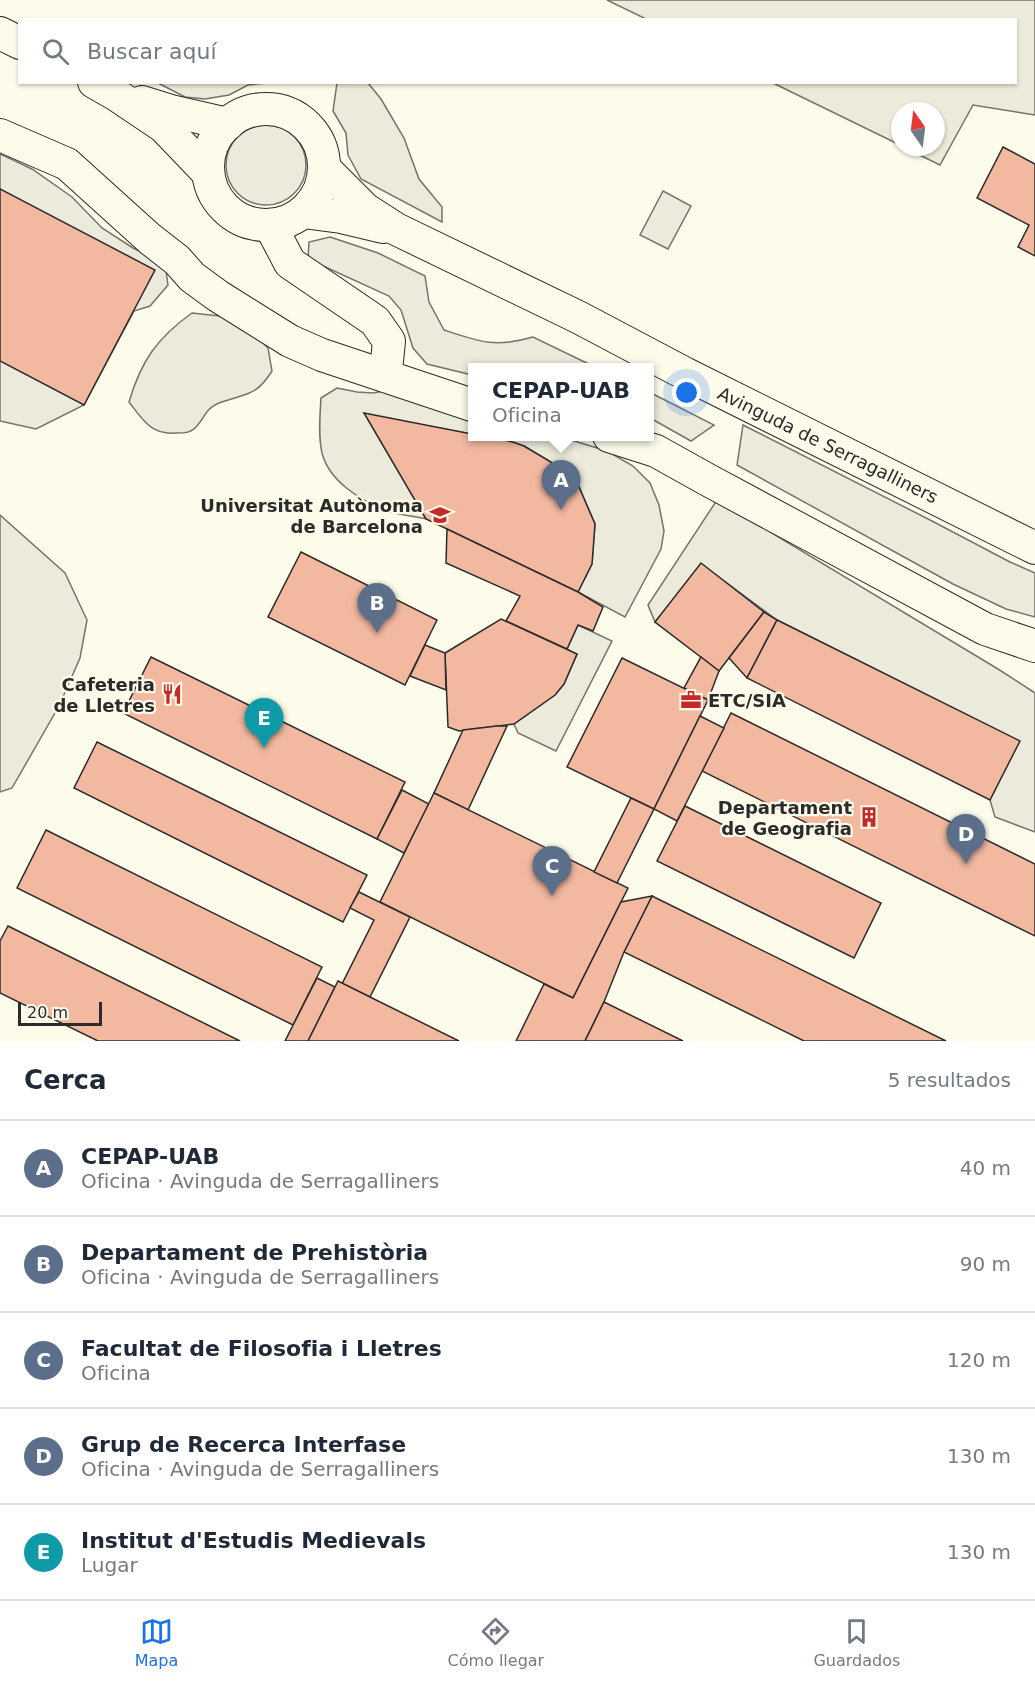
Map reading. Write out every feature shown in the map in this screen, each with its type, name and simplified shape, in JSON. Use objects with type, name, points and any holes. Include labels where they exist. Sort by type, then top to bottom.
[{"type":"street","points":[[0,33],[18,42]]},
{"type":"street","points":[[105,88],[171,111],[228,124]]},
{"type":"street","points":[[105,88],[164,127],[208,173]]},
{"type":"street","points":[[255,110],[270,110],[290,115],[302,122],[315,137],[324,168],[322,182],[316,195],[303,212],[287,221],[270,225],[252,224],[228,212],[217,198],[208,173],[208,159],[212,146],[228,124],[241,115],[255,110]]},
{"type":"street","points":[[0,135],[67,164],[150,239],[177,260],[192,277],[290,341],[322,355],[468,404]]},
{"type":"street","name":"Avinguda de Serragalliners","points":[[324,168],[365,209],[396,230],[578,317],[1035,548]]},
{"type":"street","name":"Avinguda de Serragalliners","points":[[303,212],[341,217],[396,230]]},
{"type":"street","points":[[270,225],[290,263],[375,321],[389,341],[387,361],[382,374]]},
{"type":"street","points":[[625,441],[656,451],[985,629],[1035,646]]},
{"type":"shaded area","points":[[607,0],[1035,0],[1035,115],[973,105],[945,156],[945,102],[891,102],[891,141],[775,84],[1017,84],[1017,18],[644,18]]},
{"type":"shaded area","points":[[160,84],[258,84],[248,85],[229,95],[205,99],[185,97]]},
{"type":"shaded area","points":[[337,84],[369,84],[381,99],[404,138],[419,179],[442,207],[442,222],[361,179],[348,155],[346,133],[333,111]]},
{"type":"shaded area","points":[[266,125],[281,128],[294,137],[303,150],[306,165],[303,180],[294,193],[281,202],[266,205],[251,202],[238,193],[229,180],[226,165],[229,150],[238,137],[251,128]]},
{"type":"shaded area","points":[[0,154],[32,169],[72,197],[102,228],[133,248],[165,264],[168,285],[150,306],[134,311],[84,405],[36,429],[0,421]]},
{"type":"shaded area","points":[[922,156],[945,156],[940,165]]},
{"type":"shaded area","points":[[663,191],[691,206],[668,249],[640,235]]},
{"type":"shaded area","points":[[330,237],[378,253],[425,276],[429,302],[444,330],[468,338],[498,343],[533,337],[587,363],[468,363],[468,374],[427,364],[413,348],[401,310],[389,296],[308,259],[309,242]]},
{"type":"shaded area","points":[[192,313],[229,317],[249,329],[268,348],[272,371],[255,390],[211,407],[192,430],[182,433],[160,432],[148,425],[129,402],[139,374],[152,352],[169,332]]},
{"type":"shaded area","points":[[337,388],[373,393],[389,390],[468,420],[468,433],[365,414],[426,519],[395,513],[375,506],[338,481],[322,453],[321,398]]},
{"type":"shaded area","points":[[654,395],[714,425],[691,441],[654,420]]},
{"type":"shaded area","points":[[743,425],[1035,573],[1035,617],[1006,609],[953,584],[737,465]]},
{"type":"shaded area","points":[[502,441],[574,441],[607,451],[633,466],[650,483],[659,505],[664,531],[661,549],[625,617],[578,592],[592,564],[595,524],[576,480],[566,471],[524,446]]},
{"type":"shaded area","points":[[717,500],[1035,693],[1035,832],[995,817],[990,800],[1019,741],[777,620],[701,564],[655,622],[648,605]]},
{"type":"shaded area","points":[[0,515],[65,573],[87,620],[80,658],[59,706],[12,788],[0,792]]},
{"type":"shaded area","points":[[578,625],[612,641],[556,751],[518,733],[514,724],[555,695],[564,684],[577,654],[567,649]]},
{"type":"building","points":[[1003,147],[1035,164],[1035,256],[1018,247],[1029,225],[977,198]]},
{"type":"building","points":[[0,189],[155,270],[84,405],[0,361]]},
{"type":"building","points":[[364,413],[468,433],[468,441],[513,442],[566,471],[576,480],[595,524],[592,564],[578,592],[426,519]]},
{"type":"building","points":[[447,529],[578,592],[603,607],[593,631],[578,625],[567,649],[506,621],[520,596],[446,563]]},
{"type":"building","points":[[301,552],[437,620],[405,685],[268,617]]},
{"type":"building","points":[[701,563],[764,612],[719,671],[655,622]]},
{"type":"building","points":[[764,612],[777,620],[747,678],[729,658]]},
{"type":"building","points":[[501,619],[577,654],[564,684],[555,695],[514,724],[459,731],[448,727],[445,653]]},
{"type":"building","points":[[777,620],[1020,741],[990,800],[747,678]]},
{"type":"building","points":[[425,645],[445,653],[446,690],[410,676]]},
{"type":"building","points":[[151,657],[405,782],[377,839],[123,713]]},
{"type":"building","points":[[701,657],[719,671],[708,700],[684,688]]},
{"type":"building","points":[[622,658],[708,700],[654,809],[567,767]]},
{"type":"building","name":"Departament de Geografia","points":[[731,713],[1035,864],[1035,936],[702,771]]},
{"type":"building","points":[[700,716],[724,728],[677,821],[654,809]]},
{"type":"building","points":[[507,726],[468,810],[434,793],[463,730]]},
{"type":"building","points":[[97,742],[367,875],[343,922],[74,788]]},
{"type":"building","points":[[402,790],[429,804],[404,853],[377,839]]},
{"type":"building","points":[[434,793],[628,888],[573,998],[380,902]]},
{"type":"building","points":[[631,798],[654,809],[617,883],[594,872]]},
{"type":"building","points":[[685,806],[881,903],[854,958],[657,861]]},
{"type":"building","points":[[46,830],[322,967],[293,1025],[17,888]]},
{"type":"building","points":[[359,892],[410,917],[370,997],[342,984],[374,920],[350,908]]},
{"type":"building","points":[[652,896],[946,1041],[804,1041],[624,952]]},
{"type":"building","points":[[652,896],[624,952],[585,1041],[516,1041],[544,984],[573,998],[621,902]]},
{"type":"building","points":[[8,926],[240,1041],[98,1041],[0,993],[0,941]]},
{"type":"building","points":[[317,978],[335,987],[308,1041],[285,1041]]},
{"type":"building","points":[[338,981],[370,997],[459,1041],[308,1041]]},
{"type":"building","points":[[604,1002],[683,1041],[585,1041]]},
{"type":"place","name":"CEPAP-UAB","points":[[561,510]]},
{"type":"place","name":"Universitat Autònoma de Barcelona","points":[[440,515]]},
{"type":"place","name":"Departament de Prehistòria","points":[[377,633]]},
{"type":"place","name":"Cafeteria de Lletres","points":[[172,694]]},
{"type":"place","name":"ETC/SIA","points":[[691,700]]},
{"type":"place","name":"Institut d'Estudis Medievals","points":[[264,748]]},
{"type":"place","name":"Departament de Geografia","points":[[869,817]]},
{"type":"place","name":"Grup de Recerca Interfase","points":[[966,864]]},
{"type":"place","name":"Facultat de Filosofia i Lletres","points":[[552,896]]}]
